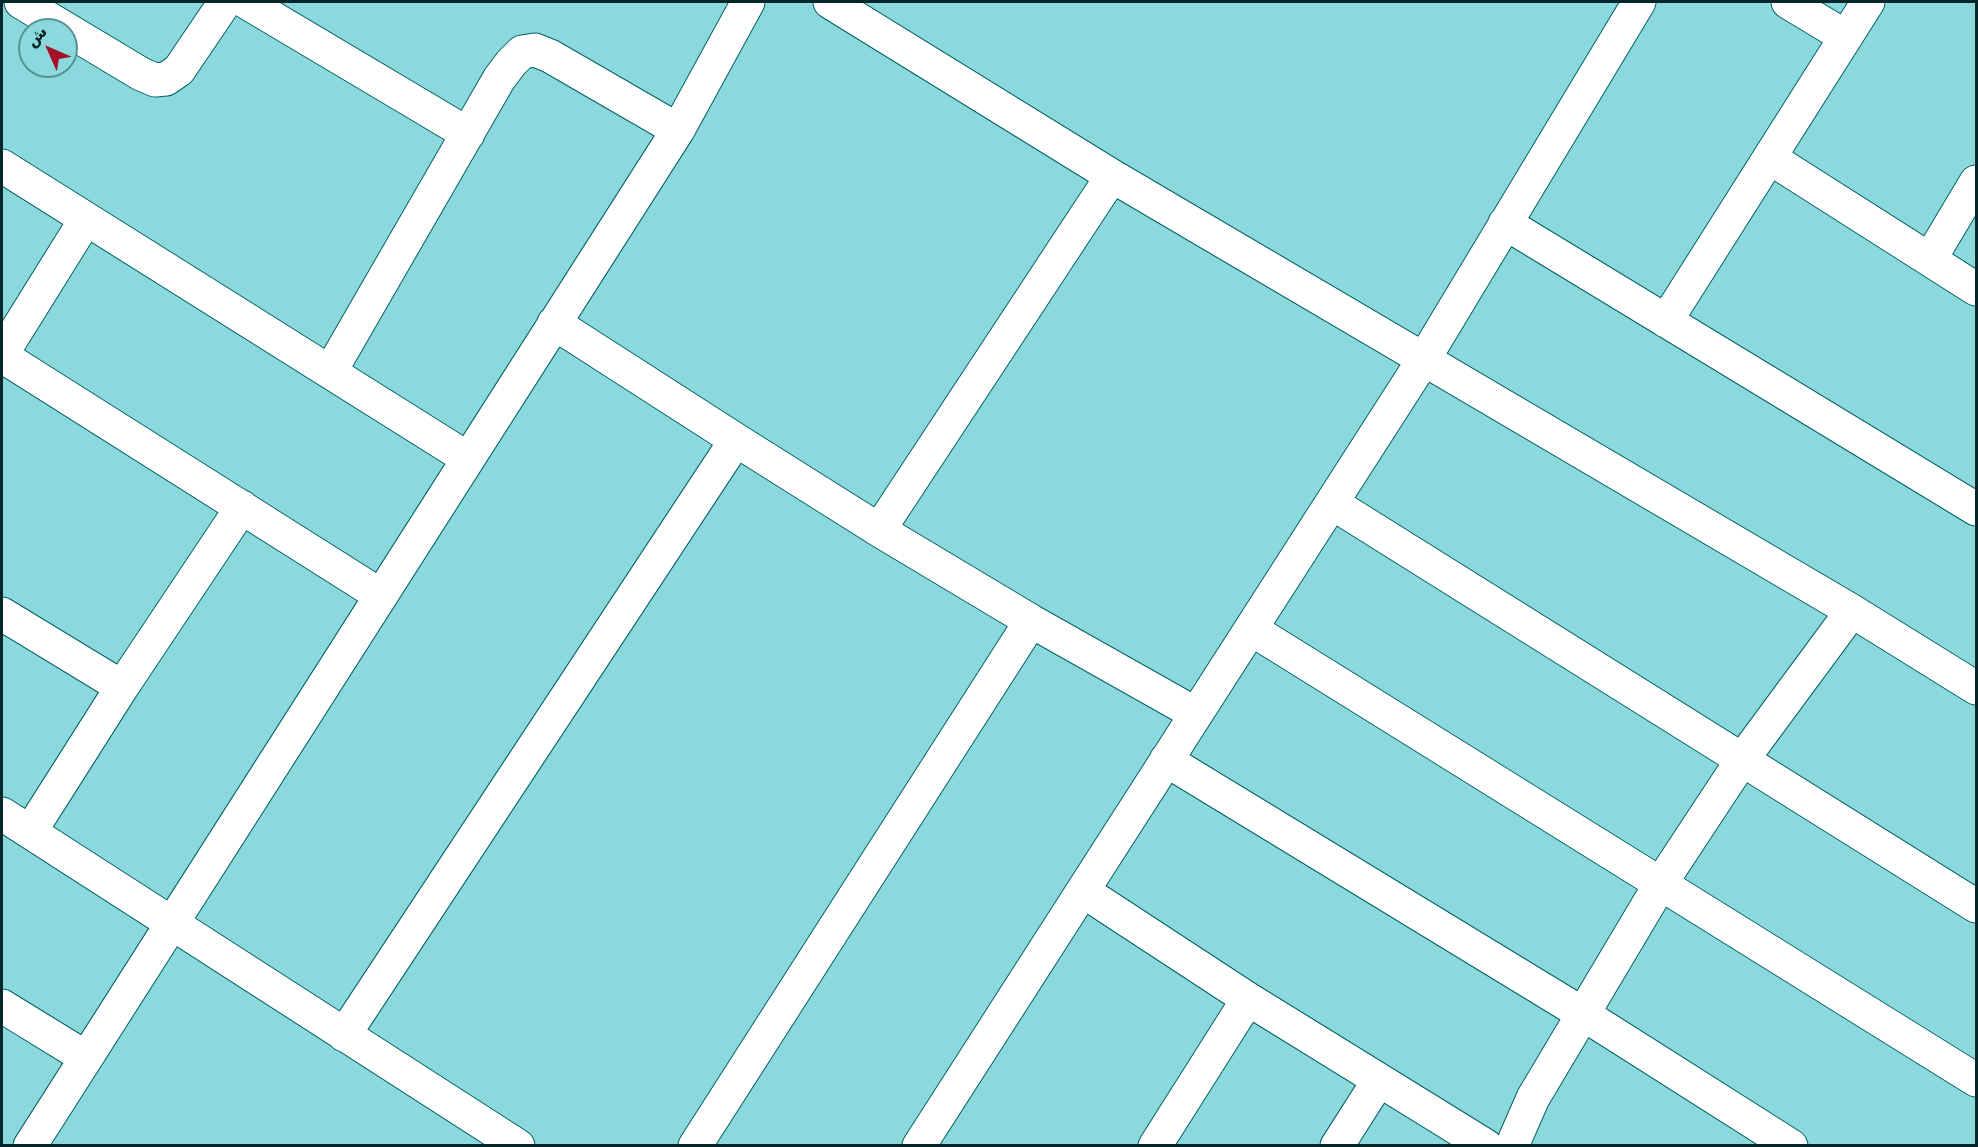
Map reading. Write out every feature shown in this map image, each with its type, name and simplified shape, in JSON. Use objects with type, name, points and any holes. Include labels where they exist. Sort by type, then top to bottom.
[{"type":"street","points":[[21,2],[141,74],[155,80],[166,79],[178,70],[225,2]]},
{"type":"street","points":[[246,2],[468,134]]},
{"type":"street","points":[[30,1146],[678,130],[748,2]]},
{"type":"street","points":[[831,2],[1112,176],[1852,611],[1977,688]]},
{"type":"street","points":[[919,1146],[1424,359],[1639,2]]},
{"type":"street","points":[[1788,2],[1846,37]]},
{"type":"street","points":[[1666,321],[1868,2]]},
{"type":"street","points":[[330,372],[468,134],[511,63],[522,52],[535,50],[550,56],[678,130]]},
{"type":"street","points":[[1770,158],[1977,289]]},
{"type":"street","points":[[2,166],[467,459]]},
{"type":"street","points":[[879,530],[1112,176]]},
{"type":"street","points":[[1930,259],[1977,182]]},
{"type":"street","points":[[86,219],[2,355],[380,595]]},
{"type":"street","points":[[1505,223],[1977,509]]},
{"type":"street","points":[[554,323],[879,530],[1031,621],[1196,714]]},
{"type":"street","points":[[344,1035],[736,440]]},
{"type":"street","points":[[1332,503],[1977,906]]},
{"type":"street","points":[[30,832],[122,687],[242,507]]},
{"type":"street","points":[[1512,1146],[1533,1098],[1661,883],[1742,760],[1852,611]]},
{"type":"street","points":[[2,614],[122,687]]},
{"type":"street","points":[[695,1146],[1031,621]]},
{"type":"street","points":[[1251,629],[1977,1080]]},
{"type":"street","points":[[1166,760],[1583,1014],[1791,1146]]},
{"type":"street","points":[[2,814],[518,1146]]},
{"type":"street","points":[[1083,891],[1248,999],[1485,1146]]},
{"type":"street","points":[[1155,1146],[1248,999]]},
{"type":"street","points":[[2,1006],[85,1057]]},
{"type":"street","points":[[1337,1146],[1379,1080]]}]
